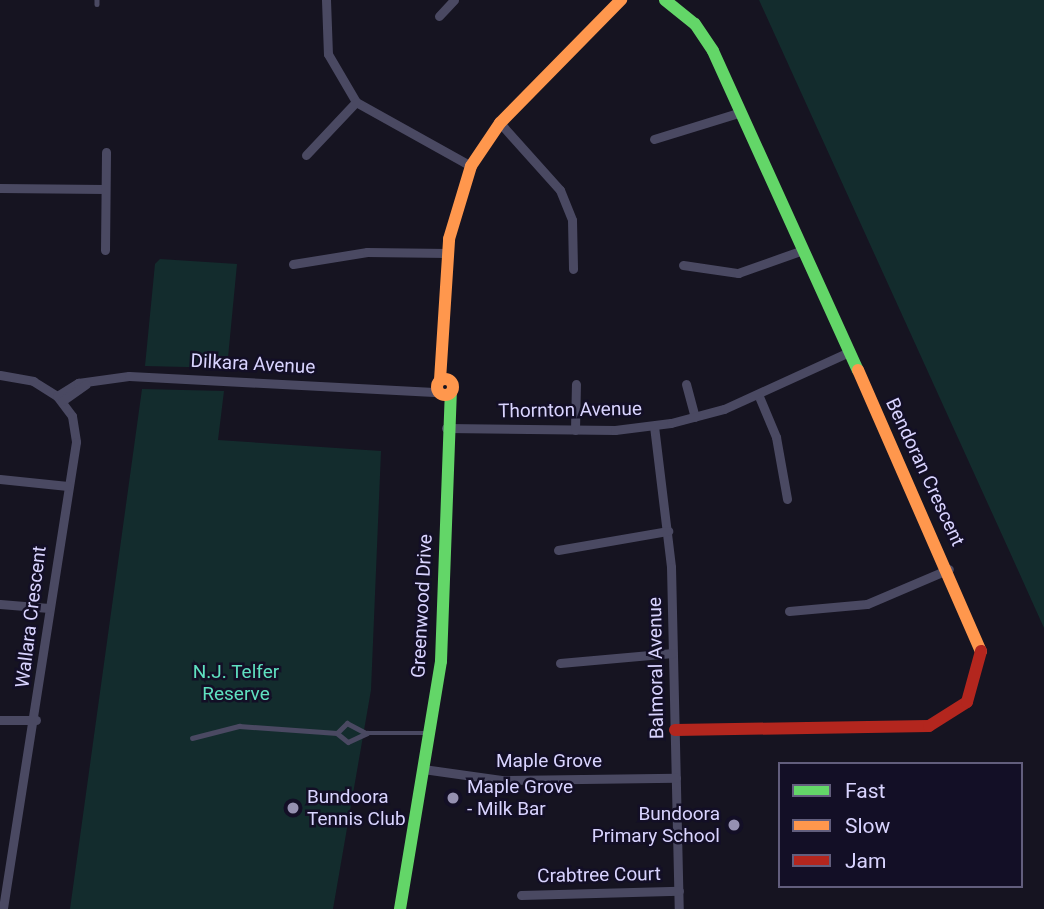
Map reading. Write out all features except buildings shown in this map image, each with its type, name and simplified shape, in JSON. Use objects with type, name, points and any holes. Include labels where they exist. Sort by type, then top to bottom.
[{"type":"street","points":[[326,0],[328,54],[356,102],[471,166]]},
{"type":"street","points":[[439,16],[454,0]]},
{"type":"street","name":"Greenwood Drive","points":[[400,909],[442,646],[448,253],[471,166],[500,123],[621,0]]},
{"type":"street","name":"Bendoran Crescent","points":[[665,0],[703,33],[949,569],[983,660],[973,695],[952,716],[911,728],[675,730]]},
{"type":"street","points":[[306,155],[356,102]]},
{"type":"street","points":[[654,139],[741,112]]},
{"type":"street","points":[[500,123],[565,200],[573,269]]},
{"type":"street","points":[[105,250],[106,152]]},
{"type":"street","points":[[0,188],[105,189]]},
{"type":"street","points":[[683,265],[738,273],[803,250]]},
{"type":"street","points":[[293,264],[359,252],[448,253]]},
{"type":"street","name":"Thornton Avenue","points":[[445,428],[575,430],[654,426],[695,417],[758,394],[849,352]]},
{"type":"street","points":[[0,375],[33,381],[60,398]]},
{"type":"street","name":"Dilkara Avenue","points":[[60,398],[93,380],[444,387]]},
{"type":"street","points":[[575,430],[576,384]]},
{"type":"street","points":[[686,384],[695,417]]},
{"type":"street","points":[[758,394],[776,438],[787,499]]},
{"type":"street","name":"Wallara Crescent","points":[[3,909],[20,781],[36,720],[76,434],[60,398]]},
{"type":"street","name":"Balmoral Avenue","points":[[654,426],[668,531],[679,909]]},
{"type":"street","points":[[0,479],[68,486]]},
{"type":"street","points":[[558,550],[668,531]]},
{"type":"street","points":[[789,611],[867,604],[949,569]]},
{"type":"street","points":[[0,604],[50,608]]},
{"type":"street","points":[[559,663],[673,653]]},
{"type":"street","points":[[0,720],[36,720]]},
{"type":"street","name":"Maple Grove","points":[[423,769],[509,780],[676,778]]},
{"type":"street","name":"Crabtree Court","points":[[521,895],[678,891]]},
{"type":"lane","points":[[337,733],[347,723],[367,733]]},
{"type":"lane","points":[[192,738],[239,726],[337,733],[345,741],[367,733],[430,733]]},
{"type":"green space","points":[[759,0],[1044,0],[1044,628],[1008,548]]},
{"type":"green space","points":[[160,259],[237,264],[227,368],[145,366],[155,264]]},
{"type":"green space","name":"N.J. Telfer Reserve","points":[[142,389],[224,391],[218,440],[381,451],[371,690],[333,909],[70,909]]},
{"type":"traffic: fast","points":[[665,0],[695,24],[713,51],[858,370]]},
{"type":"traffic: fast","points":[[400,909],[441,661],[451,393]]},
{"type":"traffic: slow","points":[[440,380],[449,239],[471,166],[500,123],[621,0]]},
{"type":"traffic: slow","points":[[858,370],[981,651]]},
{"type":"traffic: slow","points":[[442,379],[448,379],[453,387],[451,393],[442,395],[437,390],[437,384],[442,379]]},
{"type":"traffic: jam","points":[[675,730],[929,726],[967,702],[981,651]]},
{"type":"place","name":"Maple Grove - Milk Bar","points":[[453,798]]},
{"type":"place","name":"Bundoora Tennis Club","points":[[293,808]]},
{"type":"place","name":"Bundoora Primary School","points":[[734,825]]}]
